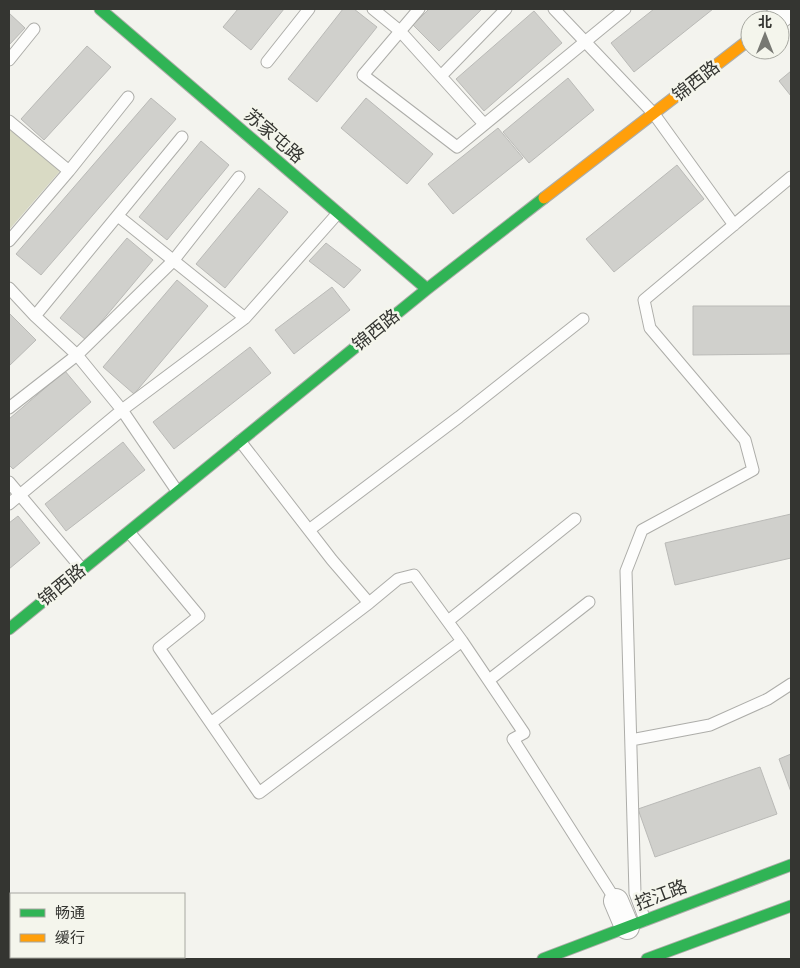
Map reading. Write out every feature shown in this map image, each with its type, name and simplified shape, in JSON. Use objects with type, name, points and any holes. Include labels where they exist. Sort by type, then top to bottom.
[{"type":"street","name":"苏家屯路","points":[[100,9],[427,289]]},
{"type":"street","name":"锦西路","points":[[9,629],[427,289],[740,47]]},
{"type":"street","name":"控江路","points":[[543,959],[791,865]]},
{"type":"street","points":[[616,901],[636,924]]},
{"type":"street","points":[[647,959],[791,906]]},
{"type":"lane","points":[[267,62],[309,9]]},
{"type":"lane","points":[[373,9],[400,31],[484,124]]},
{"type":"lane","points":[[419,9],[364,75],[457,147],[625,9]]},
{"type":"lane","points":[[441,76],[506,9]]},
{"type":"lane","points":[[554,9],[654,114],[734,225]]},
{"type":"lane","points":[[9,60],[34,29]]},
{"type":"lane","points":[[9,241],[70,171],[128,97]]},
{"type":"lane","points":[[9,121],[70,171]]},
{"type":"lane","points":[[35,316],[182,138]]},
{"type":"lane","points":[[9,408],[76,355],[173,261],[239,177]]},
{"type":"lane","points":[[636,924],[626,571],[642,530],[753,470],[745,440],[650,328],[644,300],[791,177]]},
{"type":"lane","points":[[9,504],[122,410],[245,318],[338,213]]},
{"type":"lane","points":[[118,216],[245,318]]},
{"type":"lane","points":[[9,290],[76,355],[122,410],[177,492]]},
{"type":"lane","points":[[309,530],[459,417],[584,319]]},
{"type":"lane","points":[[240,441],[332,560],[369,603]]},
{"type":"lane","points":[[9,482],[82,569]]},
{"type":"lane","points":[[448,621],[575,519]]},
{"type":"lane","points":[[129,531],[199,616],[159,648],[259,793],[462,640]]},
{"type":"lane","points":[[211,723],[398,579],[414,575],[462,640],[524,732],[513,739],[616,901]]},
{"type":"lane","points":[[489,680],[589,602]]},
{"type":"lane","points":[[631,740],[710,725],[768,699],[791,684]]},
{"type":"green space","points":[[9,127],[60,171],[9,230]]},
{"type":"building","points":[[238,9],[284,9],[251,50],[223,27]]},
{"type":"building","points":[[343,9],[354,9],[377,27],[317,102],[288,79]]},
{"type":"building","points":[[429,9],[482,9],[439,51],[413,25]]},
{"type":"building","points":[[654,9],[713,9],[634,72],[611,43]]},
{"type":"building","points":[[534,11],[562,43],[484,111],[456,79]]},
{"type":"building","points":[[9,13],[25,28],[9,45]]},
{"type":"building","points":[[87,46],[111,67],[44,140],[21,119]]},
{"type":"building","points":[[791,71],[791,96],[779,81]]},
{"type":"building","points":[[568,78],[594,110],[529,163],[503,132]]},
{"type":"building","points":[[151,98],[176,119],[41,275],[16,254]]},
{"type":"building","points":[[366,98],[433,154],[407,184],[341,128]]},
{"type":"building","points":[[498,128],[523,158],[453,214],[428,184]]},
{"type":"building","points":[[201,141],[229,165],[167,240],[139,217]]},
{"type":"building","points":[[677,165],[704,199],[614,272],[586,239]]},
{"type":"building","points":[[259,188],[288,212],[225,288],[196,264]]},
{"type":"building","points":[[127,238],[153,260],[86,340],[60,318]]},
{"type":"building","points":[[326,243],[361,270],[344,288],[309,261]]},
{"type":"building","points":[[177,280],[208,306],[134,394],[103,367]]},
{"type":"building","points":[[332,287],[350,310],[294,354],[275,330]]},
{"type":"building","points":[[693,306],[791,306],[791,354],[693,355]]},
{"type":"building","points":[[9,315],[36,340],[9,366]]},
{"type":"building","points":[[250,347],[271,373],[174,449],[153,422]]},
{"type":"building","points":[[65,371],[91,402],[13,469],[9,465],[9,419]]},
{"type":"building","points":[[123,442],[145,470],[66,531],[45,504]]},
{"type":"building","points":[[791,514],[791,558],[675,585],[665,543]]},
{"type":"building","points":[[18,516],[40,543],[9,569],[9,523]]},
{"type":"building","points":[[791,754],[791,792],[779,759]]},
{"type":"building","points":[[760,767],[777,814],[655,857],[638,809]]},
{"type":"traffic: fast","points":[[100,9],[427,289]]},
{"type":"traffic: fast","points":[[9,629],[427,289],[544,198]]},
{"type":"traffic: fast","points":[[543,959],[791,865]]},
{"type":"traffic: fast","points":[[647,959],[791,906]]},
{"type":"traffic: slow","points":[[544,198],[740,47]]}]
